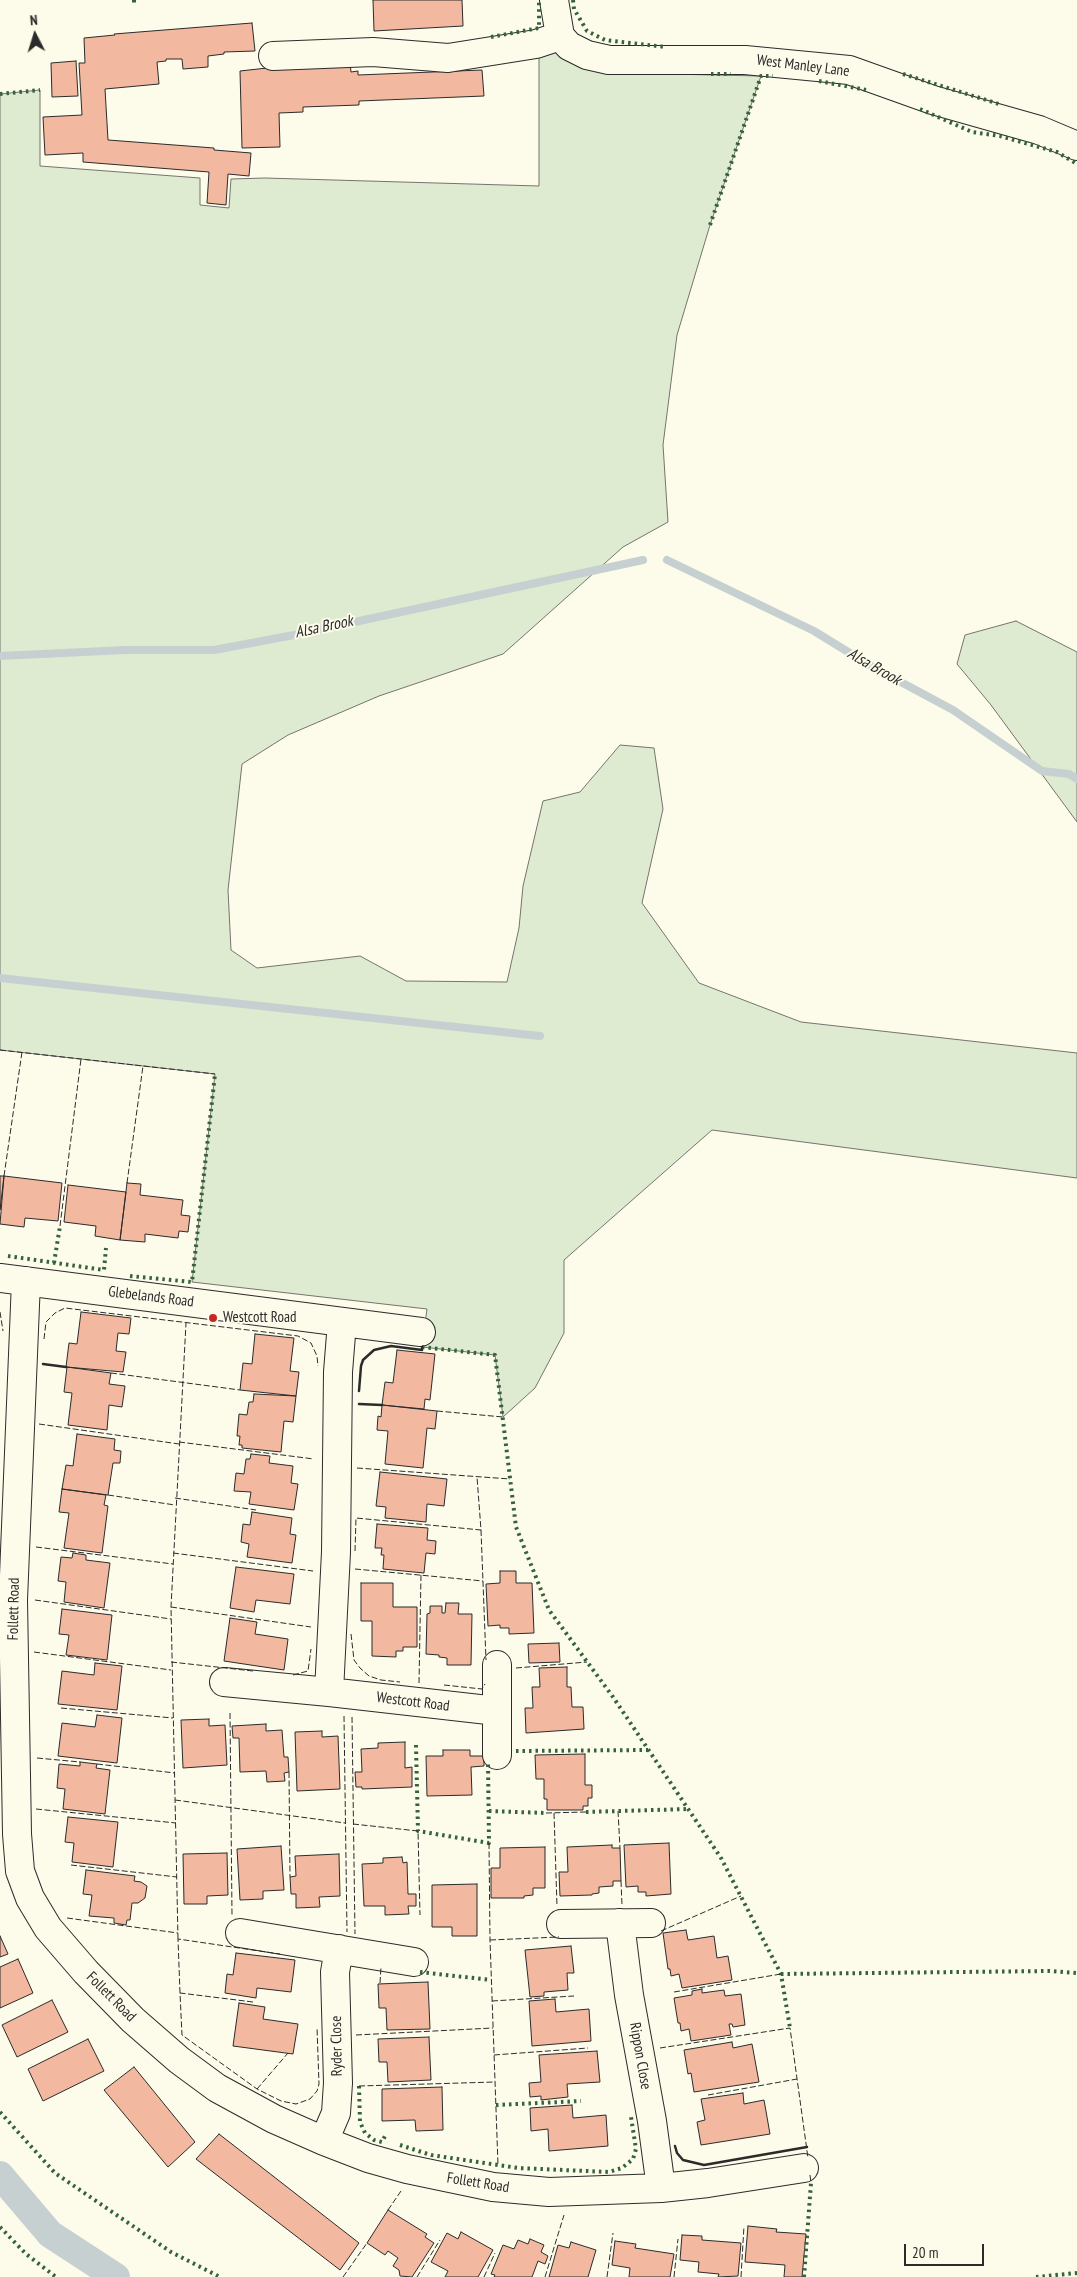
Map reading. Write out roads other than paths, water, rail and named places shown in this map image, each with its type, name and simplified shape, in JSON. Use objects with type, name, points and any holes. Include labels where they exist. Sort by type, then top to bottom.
[{"type":"street","points":[[273,56],[373,52],[448,58],[536,44],[560,36],[554,0]]},
{"type":"street","name":"West Manley Lane","points":[[560,36],[569,46],[587,55],[609,60],[745,60],[849,70],[933,100],[1039,130],[1077,146]]},
{"type":"street","name":"Glebelands Road","points":[[13,1280],[421,1332]]},
{"type":"street","name":"Follett Road","points":[[13,1280],[13,1600],[7,1721],[20,1871],[30,1898],[48,1928],[86,1972],[133,2020],[179,2060],[217,2088],[274,2119],[324,2141],[368,2158],[407,2169],[493,2186],[549,2192],[606,2192],[708,2184],[804,2168]]},
{"type":"street","points":[[329,1692],[336,1533],[338,1372],[342,1322]]},
{"type":"street","points":[[497,1665],[497,1755]]},
{"type":"street","name":"Westcott Road","points":[[224,1682],[497,1711]]},
{"type":"street","points":[[560,1924],[651,1923]]},
{"type":"street","name":"Rippon Close","points":[[620,1924],[629,1995],[652,2121],[661,2188]]},
{"type":"street","points":[[240,1934],[414,1962]]},
{"type":"street","name":"Ryder Close","points":[[324,2141],[336,2113],[338,2093],[335,1972],[339,1949]]},
{"type":"waterway","name":"Alsa Brook","points":[[0,656],[125,650],[214,650],[294,635],[643,560]]},
{"type":"waterway","name":"Alsa Brook","points":[[667,560],[814,631],[871,666],[953,710],[1042,771],[1069,774],[1077,779]]},
{"type":"waterway","points":[[0,978],[540,1036]]},
{"type":"waterway","points":[[0,2175],[50,2234],[116,2277]]},
{"type":"place","name":"Westcott Road","points":[[213,1318]]}]
